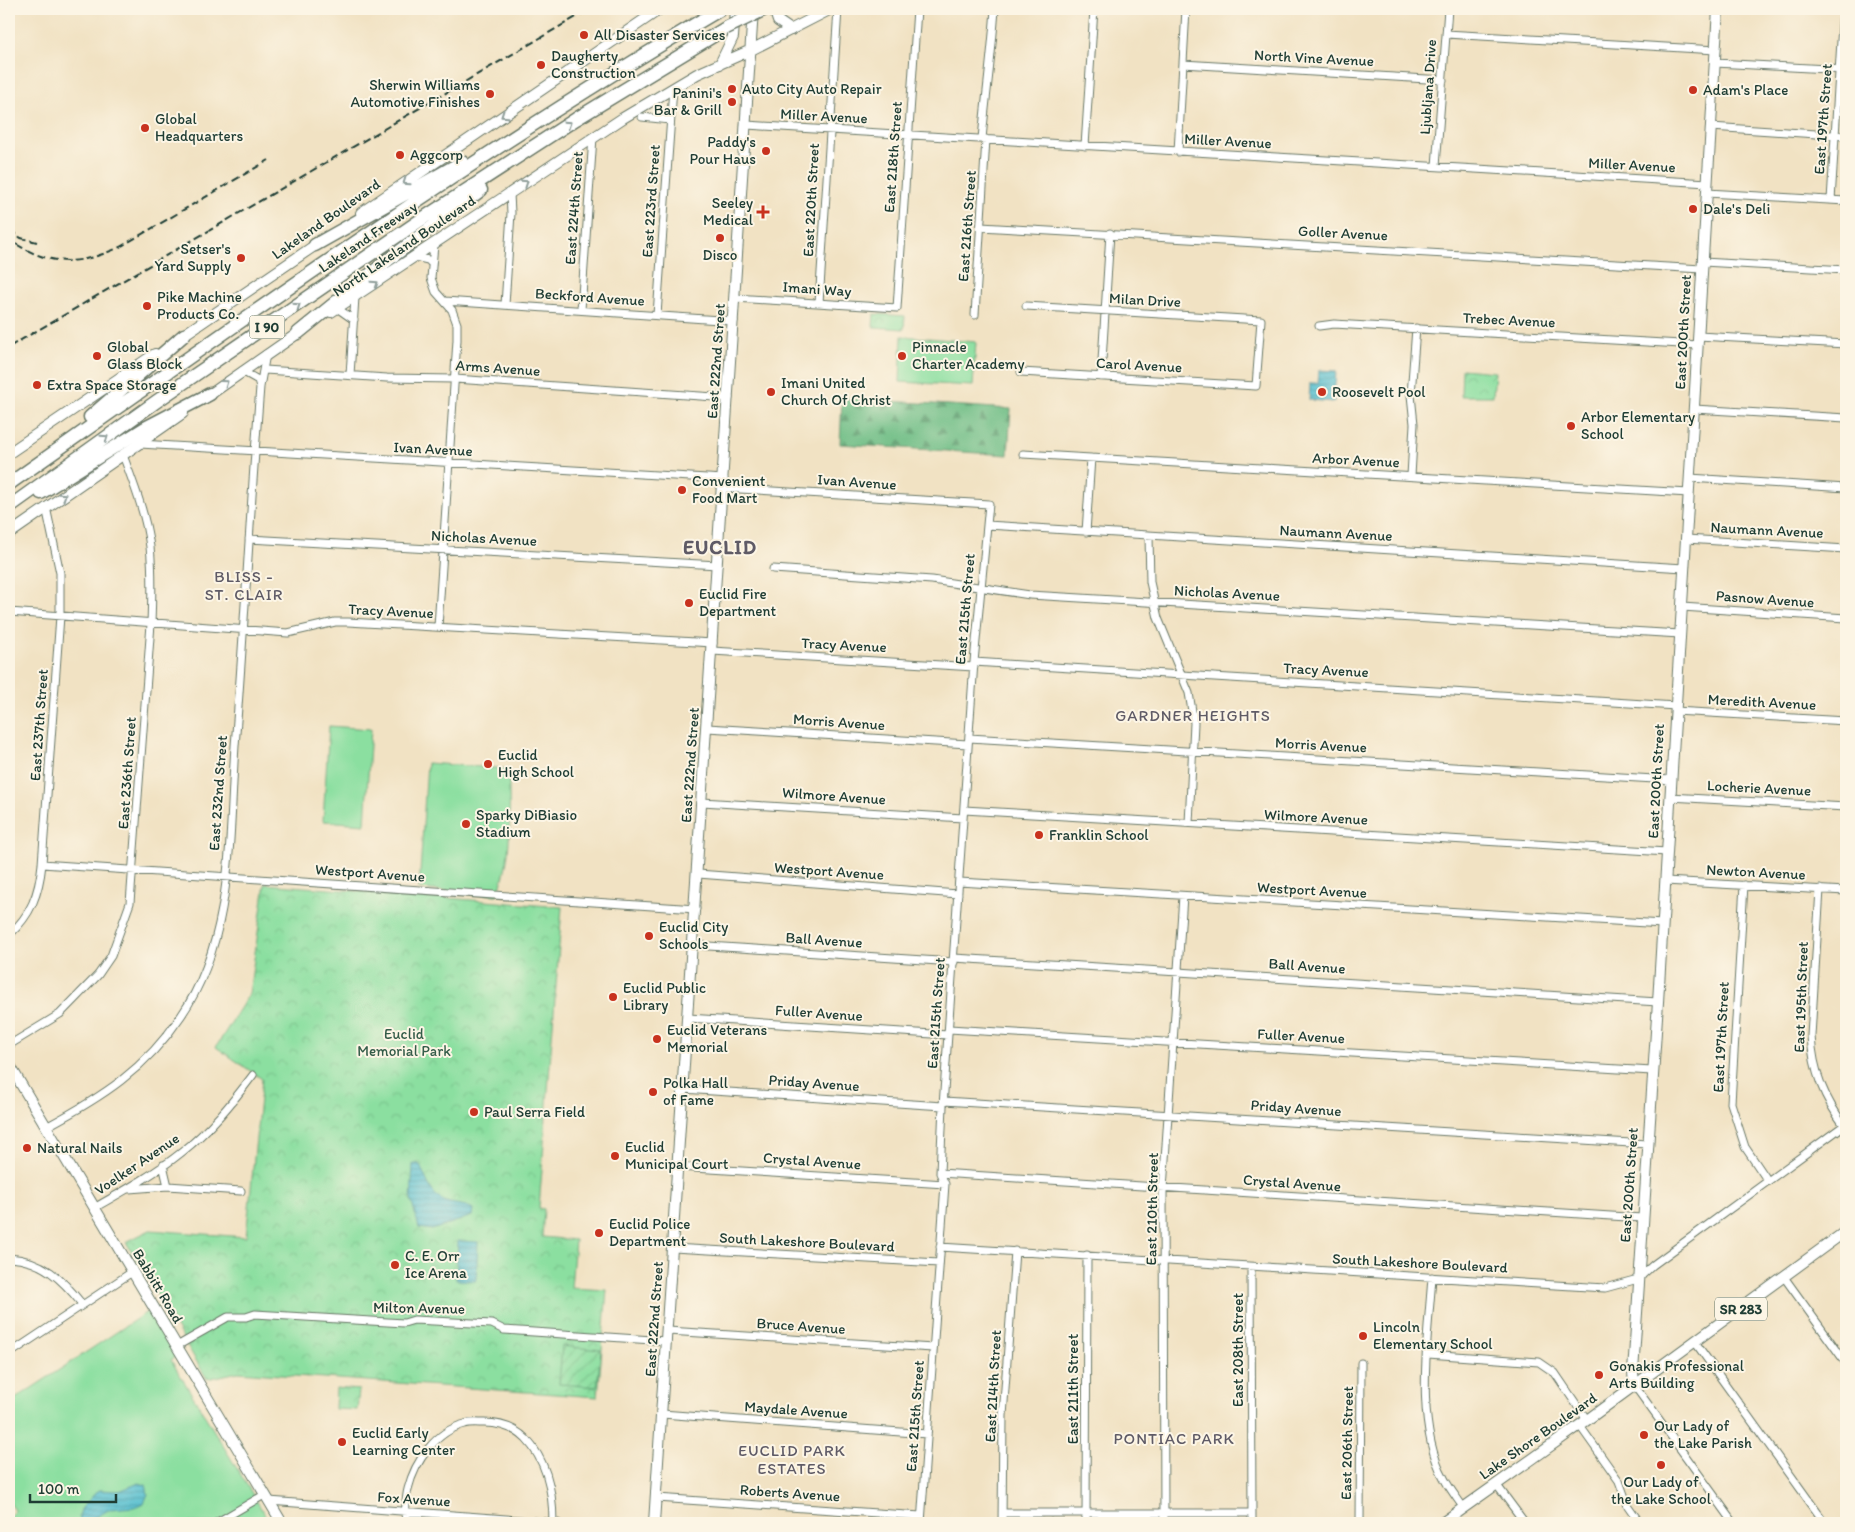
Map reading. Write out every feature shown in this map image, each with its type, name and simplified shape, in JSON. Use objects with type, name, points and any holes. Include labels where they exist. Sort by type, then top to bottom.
[{"type":"highway","name":"Lakeland Freeway","points":[[9,484],[183,360],[524,129],[720,9]]},
{"type":"highway","name":"Lakeland Freeway","points":[[9,507],[349,269],[576,119],[755,9]]},
{"type":"highway","points":[[726,28],[765,9]]},
{"type":"highway","points":[[315,245],[524,129]]},
{"type":"highway","points":[[298,333],[388,260],[474,196],[528,151]]},
{"type":"highway","points":[[9,484],[52,445],[99,410],[184,334]]},
{"type":"highway","points":[[9,511],[145,428],[210,394]]},
{"type":"street","name":"Lakeland Boulevard","points":[[9,453],[660,9]]},
{"type":"street","points":[[720,64],[733,37],[736,9]]},
{"type":"street","name":"East 222nd Street","points":[[654,1523],[674,1248],[755,9]]},
{"type":"street","points":[[774,9],[774,15],[778,21],[791,30]]},
{"type":"street","name":"North Lakeland Boulevard","points":[[9,534],[266,354],[355,297],[593,137],[673,88],[831,9]]},
{"type":"street","name":"East 220th Street","points":[[819,303],[838,9]]},
{"type":"street","name":"East 218th Street","points":[[896,308],[917,9]]},
{"type":"street","name":"East 216th Street","points":[[975,315],[987,88],[991,67],[995,9]]},
{"type":"street","points":[[1085,146],[1094,9]]},
{"type":"street","points":[[1178,152],[1186,9]]},
{"type":"street","name":"Ljubljana Drive","points":[[1436,166],[1448,9]]},
{"type":"street","name":"East 200th Street","points":[[1634,1385],[1638,1278],[1658,1002],[1718,9]]},
{"type":"street","name":"East 197th Street","points":[[1831,200],[1835,135],[1843,69],[1843,9]]},
{"type":"street","points":[[1446,34],[1716,50]]},
{"type":"street","points":[[1715,62],[1843,69]]},
{"type":"street","name":"North Vine Avenue","points":[[1184,64],[1442,80]]},
{"type":"street","name":"East 223rd Street","points":[[658,315],[673,88]]},
{"type":"street","points":[[642,118],[670,120]]},
{"type":"street","name":"Miller Avenue","points":[[747,125],[1436,166],[1846,201]]},
{"type":"street","points":[[1711,128],[1846,136]]},
{"type":"street","name":"East 224th Street","points":[[582,310],[593,137]]},
{"type":"street","points":[[575,149],[586,153],[592,158]]},
{"type":"street","points":[[505,305],[511,213],[510,194]]},
{"type":"street","name":"Goller Avenue","points":[[981,227],[1703,265],[1846,270]]},
{"type":"street","points":[[1101,376],[1110,233]]},
{"type":"street","points":[[434,244],[431,278],[436,292],[452,310],[456,324],[455,379],[438,627]]},
{"type":"street","points":[[415,257],[428,260],[432,264]]},
{"type":"street","points":[[350,375],[355,297]]},
{"type":"street","name":"Imani Way","points":[[735,298],[896,308]]},
{"type":"street","name":"Beckford Avenue","points":[[445,300],[734,321]]},
{"type":"street","name":"Milan Drive","points":[[1026,306],[1261,320],[1256,386]]},
{"type":"street","points":[[337,308],[354,320]]},
{"type":"street","name":"Trebec Avenue","points":[[1319,326],[1334,324],[1698,340],[1846,344]]},
{"type":"street","points":[[1411,476],[1414,424],[1411,395],[1416,328]]},
{"type":"street","points":[[260,387],[265,370],[266,354]]},
{"type":"street","name":"Arms Avenue","points":[[265,370],[455,379],[729,398]]},
{"type":"street","points":[[242,371],[258,380],[260,387]]},
{"type":"street","name":"Carol Avenue","points":[[1021,372],[1256,386]]},
{"type":"street","name":"East 232nd Street","points":[[46,1128],[98,1099],[151,1055],[182,1016],[212,951],[221,912],[226,876],[260,387]]},
{"type":"street","points":[[1694,409],[1846,418]]},
{"type":"street","name":"Ivan Avenue","points":[[140,444],[449,463],[989,504]]},
{"type":"street","name":"Arbor Avenue","points":[[1023,454],[1689,493]]},
{"type":"street","name":"East 236th Street","points":[[9,1045],[60,1014],[98,975],[111,956],[130,903],[152,624],[150,546],[142,508],[123,455]]},
{"type":"street","points":[[1086,532],[1091,458]]},
{"type":"street","points":[[1690,478],[1846,488]]},
{"type":"street","name":"East 215th Street","points":[[921,1520],[945,1184],[940,1174],[963,818],[974,665],[989,504]]},
{"type":"street","name":"East 237th Street","points":[[9,935],[22,923],[35,902],[42,864],[60,616],[60,573],[46,507]]},
{"type":"street","name":"Naumann Avenue","points":[[987,526],[1684,568]]},
{"type":"street","points":[[1149,536],[1150,582],[1158,618],[1183,675],[1191,705],[1194,751],[1189,823]]},
{"type":"street","name":"Nicholas Avenue","points":[[249,539],[718,565]]},
{"type":"street","name":"Naumann Avenue","points":[[1686,539],[1846,548]]},
{"type":"street","name":"Nicholas Avenue","points":[[773,569],[932,580],[1030,596],[1680,634]]},
{"type":"street","name":"Pasnow Avenue","points":[[1682,608],[1846,618]]},
{"type":"street","name":"Tracy Avenue","points":[[9,612],[288,633],[335,622],[438,627],[974,665],[1183,675],[1676,708]]},
{"type":"street","name":"Meredith Avenue","points":[[1676,708],[1846,721]]},
{"type":"street","name":"Morris Avenue","points":[[707,728],[1194,751],[1671,780]]},
{"type":"street","name":"Locherie Avenue","points":[[1670,797],[1846,807]]},
{"type":"street","name":"Wilmore Avenue","points":[[702,802],[963,818]]},
{"type":"street","name":"Wilmore Avenue","points":[[964,810],[1667,852]]},
{"type":"street","name":"Westport Avenue","points":[[42,864],[696,909]]},
{"type":"street","name":"Westport Avenue","points":[[698,874],[958,894]]},
{"type":"street","name":"Newton Avenue","points":[[1665,881],[1846,891]]},
{"type":"street","name":"Westport Avenue","points":[[959,882],[1662,924]]},
{"type":"street","name":"East 197th Street","points":[[1744,885],[1731,1103],[1745,1147],[1768,1181]]},
{"type":"street","name":"East 195th Street","points":[[1820,890],[1811,1036],[1812,1058],[1822,1091],[1846,1126]]},
{"type":"street","name":"East 210th Street","points":[[1164,1523],[1165,1260],[1163,1189],[1183,896]]},
{"type":"street","name":"Ball Avenue","points":[[693,945],[1178,971],[1658,1002]]},
{"type":"street","name":"Fuller Avenue","points":[[688,1018],[1174,1042],[1652,1071]]},
{"type":"street","name":"Babbitt Road","points":[[9,1067],[282,1523]]},
{"type":"street","name":"Voelker Avenue","points":[[94,1208],[180,1154],[208,1128],[253,1075]]},
{"type":"street","name":"Priday Avenue","points":[[683,1088],[1169,1114],[1647,1144]]},
{"type":"street","name":"South Lakeshore Boulevard","points":[[940,1247],[1605,1288],[1638,1278],[1653,1265],[1846,1126]]},
{"type":"street","points":[[163,1164],[168,1186]]},
{"type":"street","name":"Crystal Avenue","points":[[678,1167],[945,1184]]},
{"type":"street","name":"Crystal Avenue","points":[[940,1174],[1642,1218]]},
{"type":"street","points":[[127,1189],[168,1186],[241,1191]]},
{"type":"street","name":"Lake Shore Boulevard","points":[[1442,1523],[1454,1520],[1463,1507],[1583,1423],[1846,1230]]},
{"type":"street","name":"South Lakeshore Boulevard","points":[[674,1248],[939,1263]]},
{"type":"street","name":"East 214th Street","points":[[1002,1523],[1003,1416],[1015,1251]]},
{"type":"street","name":"East 211th Street","points":[[1086,1523],[1087,1255]]},
{"type":"street","points":[[9,1258],[28,1261],[44,1267],[57,1275],[82,1304]]},
{"type":"street","name":"East 208th Street","points":[[1251,1267],[1252,1523]]},
{"type":"street","points":[[9,1354],[132,1272]]},
{"type":"street","points":[[1432,1277],[1425,1403],[1433,1453],[1443,1478],[1463,1507]]},
{"type":"street","points":[[1784,1277],[1846,1363]]},
{"type":"street","name":"Milton Avenue","points":[[177,1346],[228,1317],[246,1317],[255,1314],[404,1323],[409,1321],[492,1324],[504,1330],[668,1336]]},
{"type":"street","name":"Bruce Avenue","points":[[668,1336],[933,1348]]},
{"type":"street","points":[[1694,1342],[1825,1523]]},
{"type":"street","points":[[1428,1354],[1539,1362],[1555,1373],[1583,1423],[1619,1480],[1628,1506],[1640,1523]]},
{"type":"street","name":"East 206th Street","points":[[1360,1523],[1361,1363]]},
{"type":"street","points":[[1634,1385],[1734,1523]]},
{"type":"street","name":"Maydale Avenue","points":[[662,1414],[927,1434]]},
{"type":"street","points":[[405,1523],[408,1489],[416,1467],[429,1446],[446,1432],[466,1424],[491,1423],[511,1428],[526,1439],[540,1458],[549,1477],[553,1502],[552,1523]]},
{"type":"street","points":[[1496,1484],[1525,1523]]},
{"type":"street","points":[[216,1523],[267,1498]]},
{"type":"street","name":"Fox Avenue","points":[[267,1498],[406,1513],[558,1523]]},
{"type":"street","name":"Roberts Avenue","points":[[656,1498],[921,1520]]},
{"type":"street","points":[[1002,1514],[1252,1513]]},
{"type":"green space","points":[[874,314],[905,316],[904,329],[873,327]]},
{"type":"green space","points":[[902,336],[976,342],[973,386],[900,382]]},
{"type":"green space","points":[[1462,369],[1495,372],[1493,396],[1461,396]]},
{"type":"green space","points":[[842,398],[1011,409],[1008,455],[840,444]]},
{"type":"green space","points":[[329,726],[371,729],[365,824],[323,821]]},
{"type":"green space","name":"Sparky DiBiasio Stadium","points":[[427,763],[509,769],[510,817],[508,848],[503,880],[497,895],[419,889]]},
{"type":"green space","name":"Euclid Memorial Park","points":[[265,884],[562,907],[539,1208],[544,1209],[542,1237],[575,1240],[571,1288],[607,1290],[598,1397],[238,1372],[207,1379],[126,1242],[150,1230],[246,1237],[262,1079],[216,1047],[249,994]]},
{"type":"green space","points":[[153,1308],[181,1353],[171,1360],[270,1523],[9,1523],[9,1518],[15,1510],[9,1502],[9,1403]]},
{"type":"green space","points":[[562,1346],[601,1350],[597,1387],[559,1384]]},
{"type":"green space","points":[[336,1388],[359,1390],[357,1410],[335,1409]]},
{"type":"water","name":"Roosevelt Pool","points":[[1319,370],[1336,371],[1334,402],[1309,400],[1310,383],[1318,383]]},
{"type":"water","points":[[413,1164],[419,1164],[430,1188],[438,1197],[443,1201],[473,1209],[472,1216],[432,1230],[419,1228],[411,1199]]},
{"type":"water","points":[[458,1241],[478,1242],[476,1281],[456,1280]]},
{"type":"water","points":[[139,1483],[146,1485],[148,1494],[144,1503],[134,1507],[110,1509],[88,1522],[81,1521],[79,1517],[82,1508],[98,1490],[119,1491]]},
{"type":"railway","points":[[9,347],[590,9]]},
{"type":"railway","points":[[16,244],[43,257],[55,260],[80,260],[106,253],[120,247],[269,160]]},
{"type":"railway","points":[[9,230],[21,238],[37,242]]},
{"type":"place","name":"All Disaster Services","points":[[584,35]]},
{"type":"place","name":"Daugherty Construction","points":[[541,65]]},
{"type":"place","name":"Auto City Auto Repair","points":[[732,89]]},
{"type":"place","name":"Adam's Place","points":[[1693,90]]},
{"type":"place","name":"Sherwin Williams Automotive Finishes","points":[[490,94]]},
{"type":"place","name":"Panini's Bar & Grill","points":[[732,102]]},
{"type":"place","name":"Global Headquarters","points":[[145,128]]},
{"type":"place","name":"Paddy's Pour Haus","points":[[766,151]]},
{"type":"place","name":"Aggcorp","points":[[400,155]]},
{"type":"place","name":"Dale's Deli","points":[[1693,209]]},
{"type":"place","name":"Seeley Medical","points":[[763,212]]},
{"type":"place","name":"Disco","points":[[720,238]]},
{"type":"place","name":"Setser's Yard Supply","points":[[241,258]]},
{"type":"place","name":"Pike Machine Products Co.","points":[[147,306]]},
{"type":"place","name":"Global Glass Block","points":[[97,356]]},
{"type":"place","name":"Pinnacle Charter Academy","points":[[902,356]]},
{"type":"place","name":"Extra Space Storage","points":[[37,385]]},
{"type":"place","name":"Imani United Church Of Christ","points":[[771,392]]},
{"type":"place","name":"Roosevelt Pool","points":[[1322,392]]},
{"type":"place","name":"Arbor Elementary School","points":[[1571,426]]},
{"type":"place","name":"Convenient Food Mart","points":[[682,490]]},
{"type":"place","name":"Euclid Fire Department","points":[[689,603]]},
{"type":"place","name":"Euclid High School","points":[[488,764]]},
{"type":"place","name":"Sparky DiBiasio Stadium","points":[[466,824]]},
{"type":"place","name":"Franklin School","points":[[1039,835]]},
{"type":"place","name":"Euclid City Schools","points":[[649,936]]},
{"type":"place","name":"Euclid Public Library","points":[[613,997]]},
{"type":"place","name":"Euclid Veterans Memorial","points":[[657,1039]]},
{"type":"place","name":"Polka Hall of Fame","points":[[653,1092]]},
{"type":"place","name":"Paul Serra Field","points":[[474,1112]]},
{"type":"place","name":"Natural Nails","points":[[27,1148]]},
{"type":"place","name":"Euclid Municipal Court","points":[[615,1156]]},
{"type":"place","name":"Euclid Police Department","points":[[599,1233]]},
{"type":"place","name":"C. E. Orr Ice Arena","points":[[395,1265]]},
{"type":"place","name":"Lincoln Elementary School","points":[[1363,1336]]},
{"type":"place","name":"Gonakis Professional Arts Building","points":[[1599,1375]]},
{"type":"place","name":"Our Lady of the Lake Parish","points":[[1644,1435]]},
{"type":"place","name":"Euclid Early Learning Center","points":[[342,1442]]},
{"type":"place","name":"Our Lady of the Lake School","points":[[1661,1465]]},
{"type":"district","name":"EUCLID","points":[[720,547]]},
{"type":"district","name":"BLISS - ST. CLAIR","points":[[244,585]]},
{"type":"district","name":"GARDNER HEIGHTS","points":[[1193,715]]},
{"type":"district","name":"PONTIAC PARK","points":[[1174,1438]]},
{"type":"district","name":"EUCLID PARK ESTATES","points":[[792,1459]]}]
